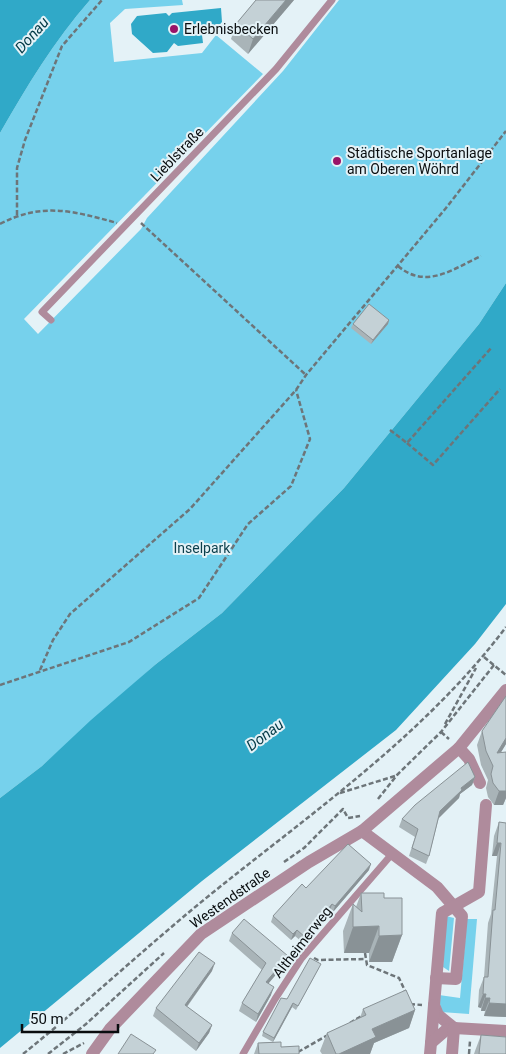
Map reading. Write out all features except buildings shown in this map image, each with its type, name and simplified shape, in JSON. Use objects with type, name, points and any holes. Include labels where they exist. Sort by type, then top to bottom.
[{"type":"street","name":"Westendstraße","points":[[92,1054],[110,1029],[201,934],[278,882],[362,831],[459,748],[506,690]]},
{"type":"street","points":[[459,748],[469,758],[480,783]]},
{"type":"street","points":[[430,1048],[442,913],[479,892],[486,805]]},
{"type":"street","points":[[362,831],[437,887],[462,916],[456,979],[436,978]]},
{"type":"street","points":[[434,1006],[438,1015],[454,1028]]},
{"type":"street","points":[[452,1054],[454,1028]]},
{"type":"street","points":[[430,1048],[446,1030],[454,1028],[506,1031]]},
{"type":"lane","name":"Lieblstraße","points":[[51,320],[42,312],[276,69],[332,0]]},
{"type":"lane","name":"Altheimerweg","points":[[244,1054],[274,999],[307,953],[392,854]]},
{"type":"path","points":[[17,216],[17,168],[28,132],[62,46],[102,0]]},
{"type":"path","points":[[40,670],[53,640],[70,614],[190,509],[296,390],[306,375],[398,266],[506,131]]},
{"type":"path","points":[[0,224],[17,216],[55,209],[81,213],[126,225]]},
{"type":"path","points":[[134,217],[306,375]]},
{"type":"path","points":[[398,266],[408,275],[422,278],[437,276],[481,256]]},
{"type":"path","points":[[407,443],[492,347]]},
{"type":"path","points":[[390,430],[433,465],[500,389]]},
{"type":"path","points":[[0,685],[40,670],[129,642],[199,598],[248,524],[291,486],[310,439],[296,390]]},
{"type":"path","points":[[23,1054],[214,892],[339,793],[410,731],[478,664],[506,628]]},
{"type":"path","points":[[484,657],[506,675]]},
{"type":"path","points":[[441,732],[478,664]]},
{"type":"path","points":[[375,804],[397,775],[441,732],[494,665]]},
{"type":"path","points":[[339,793],[397,775]]},
{"type":"path","points":[[307,953],[318,960],[365,959]]},
{"type":"path","points":[[365,953],[366,965],[399,978],[412,1004]]},
{"type":"path","points":[[404,1004],[434,1006]]},
{"type":"path","points":[[347,1024],[371,1010]]},
{"type":"path","points":[[292,1053],[298,1052],[330,1034]]},
{"type":"green space","name":"Inselpark","points":[[90,0],[182,0],[183,5],[125,9],[110,23],[114,62],[202,53],[216,35],[263,74],[24,319],[38,334],[141,229],[147,218],[283,71],[339,0],[506,0],[506,283],[479,324],[344,488],[222,613],[156,664],[42,766],[0,798],[0,133],[42,64]]},
{"type":"green space","points":[[446,916],[454,918],[449,971],[443,967]]},
{"type":"green space","points":[[467,919],[477,919],[469,1014],[441,1012],[439,995],[460,998]]},
{"type":"water","name":"Donau","points":[[0,0],[90,0],[42,64],[0,133]]},
{"type":"water","name":"Erlebnisbecken","points":[[221,8],[222,22],[211,34],[202,35],[203,43],[178,46],[174,43],[167,52],[153,53],[132,34],[131,24],[137,16],[166,13],[169,16],[172,13]]},
{"type":"water","name":"Donau","points":[[506,283],[506,604],[475,644],[396,730],[202,881],[0,1048],[0,798],[42,766],[91,720],[156,664],[222,613],[344,488],[479,324]]},
{"type":"place","name":"Erlebnisbecken","points":[[174,29]]},
{"type":"place","name":"Städtische Sportanlage am Oberen Wöhrd","points":[[337,161]]}]
